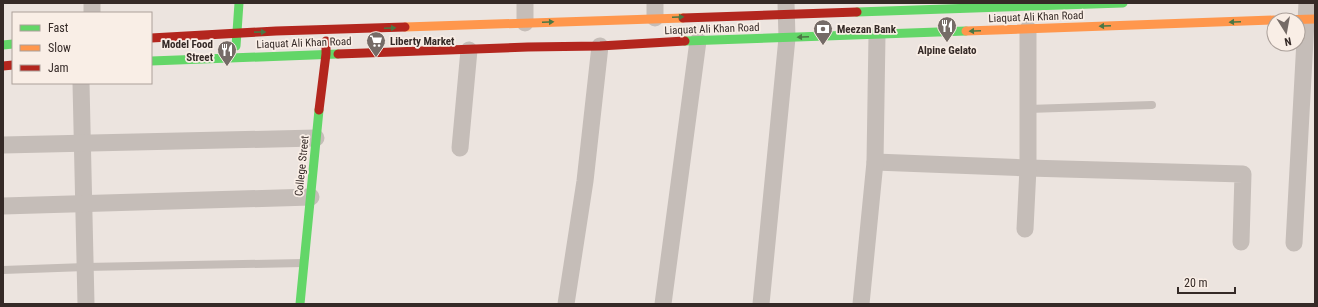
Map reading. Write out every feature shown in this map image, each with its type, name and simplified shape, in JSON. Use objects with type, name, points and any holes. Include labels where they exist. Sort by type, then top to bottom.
[{"type":"main road","points":[[235,58],[239,3]]},
{"type":"main road","name":"Liaquat Ali Khan Road","points":[[152,38],[237,32],[525,23],[655,10],[1123,3]]},
{"type":"main road","name":"Liaquat Ali Khan Road","points":[[152,61],[528,47],[600,46],[698,41],[1266,20]]},
{"type":"main road","name":"College Street","points":[[300,304],[316,138],[326,54],[325,30]]},
{"type":"street","points":[[525,3],[525,23]]},
{"type":"street","points":[[1050,4],[1050,28]]},
{"type":"street","points":[[761,304],[787,38],[786,8]]},
{"type":"street","points":[[1294,243],[1310,14]]},
{"type":"street","points":[[1025,229],[1028,168],[1028,29]]},
{"type":"street","points":[[861,304],[875,162],[877,35]]},
{"type":"street","points":[[663,304],[698,41]]},
{"type":"street","points":[[566,304],[585,181],[600,46]]},
{"type":"street","points":[[460,148],[468,50]]},
{"type":"street","points":[[80,84],[86,304]]},
{"type":"street","points":[[3,145],[316,138]]},
{"type":"street","points":[[875,162],[1243,174],[1241,242]]},
{"type":"street","points":[[3,206],[310,197]]},
{"type":"lane","points":[[1028,109],[1152,105]]},
{"type":"lane","points":[[3,270],[304,263]]},
{"type":"traffic: fast","points":[[236,46],[239,3]]},
{"type":"traffic: fast","points":[[857,12],[1123,3]]},
{"type":"traffic: fast","points":[[685,41],[966,31]]},
{"type":"traffic: fast","points":[[3,45],[12,44]]},
{"type":"traffic: fast","points":[[152,61],[338,54]]},
{"type":"traffic: fast","points":[[300,304],[319,110]]},
{"type":"traffic: slow","points":[[405,27],[683,18]]},
{"type":"traffic: slow","points":[[1306,19],[1315,19]]},
{"type":"traffic: slow","points":[[966,31],[1266,20]]},
{"type":"traffic: jam","points":[[683,18],[857,12]]},
{"type":"traffic: jam","points":[[152,38],[276,31],[405,27]]},
{"type":"traffic: jam","points":[[319,110],[326,54],[326,41]]},
{"type":"traffic: jam","points":[[338,54],[600,46],[685,41]]},
{"type":"traffic: jam","points":[[3,66],[12,65]]},
{"type":"place","name":"Alpine Gelato","points":[[947,43]]},
{"type":"place","name":"Meezan Bank","points":[[823,46]]},
{"type":"place","name":"Liberty Market","points":[[376,58]]},
{"type":"place","name":"Model Food Street","points":[[227,67]]}]
